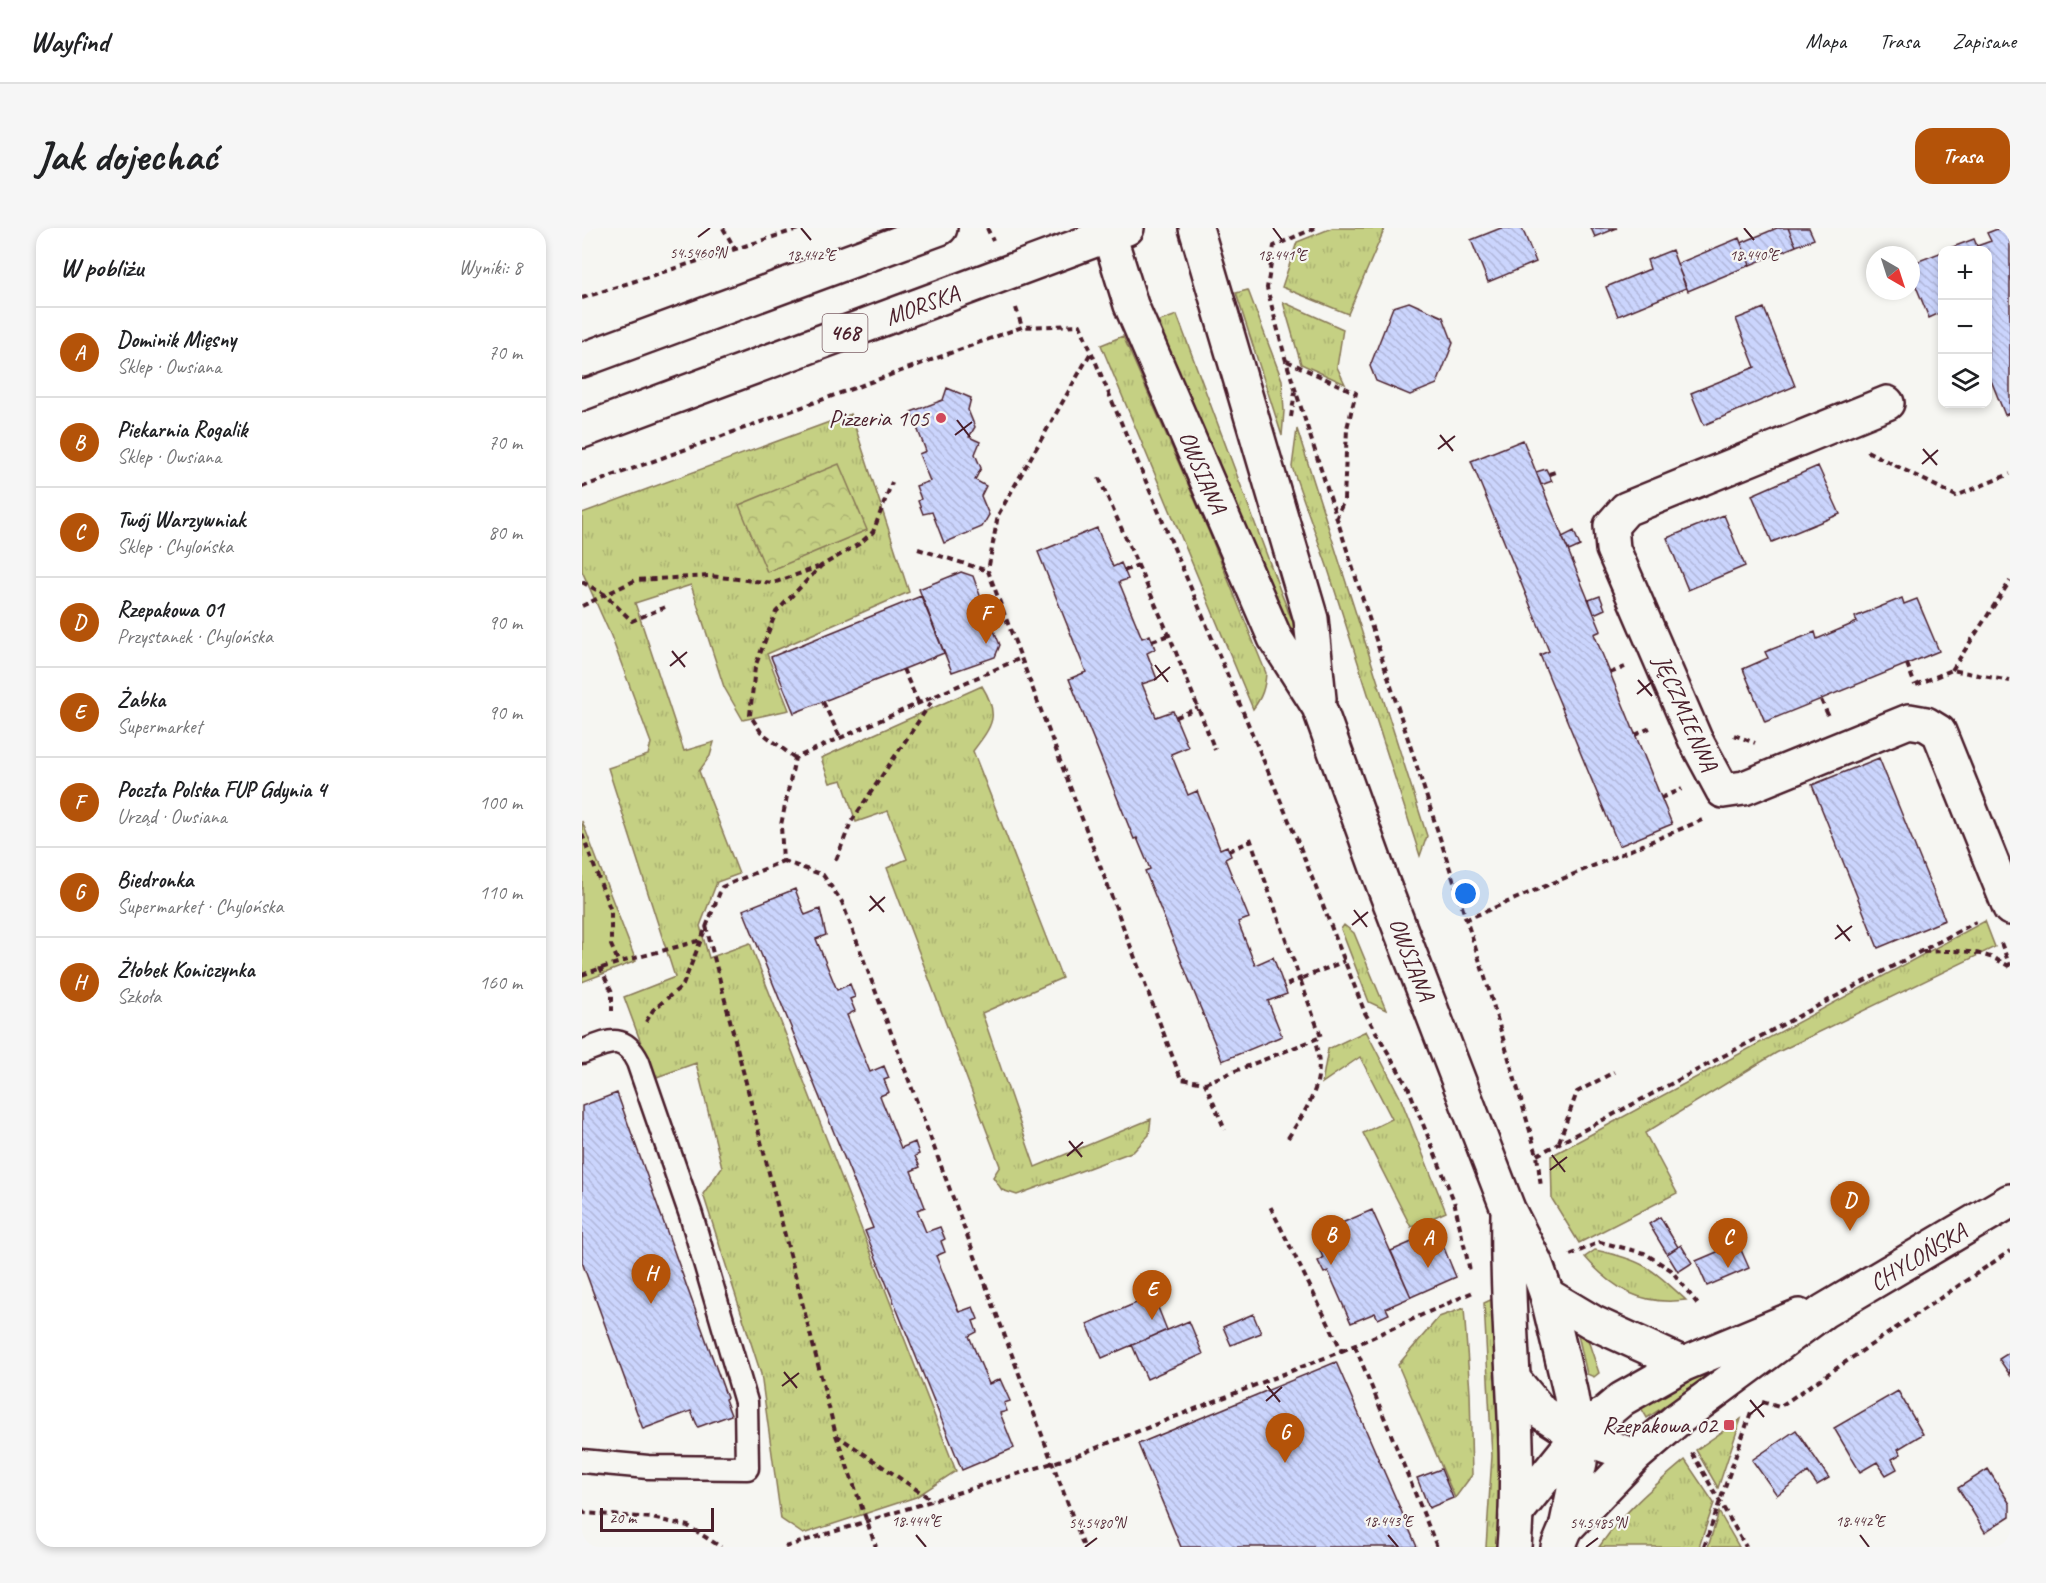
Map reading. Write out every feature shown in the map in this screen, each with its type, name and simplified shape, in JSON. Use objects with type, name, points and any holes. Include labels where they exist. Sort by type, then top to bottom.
[{"type":"street","points":[[582,360],[940,228]]},
{"type":"street","name":"OWSIANA","points":[[1196,228],[1311,619],[1319,707]]},
{"type":"street","name":"OWSIANA","points":[[1114,230],[1131,305],[1275,638],[1319,707],[1381,879],[1508,1209],[1535,1262],[1547,1295],[1578,1436]]},
{"type":"street","name":"MORSKA","points":[[582,432],[1114,230]]},
{"type":"street","name":"JĘCZMIENNA","points":[[1887,403],[1626,509],[1611,526],[1613,549],[1695,739],[1723,791],[1744,788],[1909,721],[1926,724],[1939,732],[2010,908]]},
{"type":"street","name":"CHYLOŃSKA","points":[[1562,1538],[1635,1456],[1678,1419],[1824,1311],[2010,1201]]},
{"type":"street","name":"OWSIANA","points":[[1508,1209],[1506,1276],[1514,1380]]},
{"type":"street","points":[[1547,1295],[1594,1323],[1684,1364]]},
{"type":"street","name":"CHYLOŃSKA","points":[[1516,1513],[1578,1436],[1622,1399],[1684,1364],[1790,1318],[1824,1311]]},
{"type":"street","points":[[1514,1380],[1541,1412],[1578,1436],[1635,1456]]},
{"type":"street","points":[[1514,1380],[1516,1513],[1514,1547]]},
{"type":"street","name":"CHYLOŃSKA","points":[[1562,1538],[1580,1462],[1578,1436]]},
{"type":"lane","points":[[582,1052],[620,1041],[631,1049],[691,1215],[746,1402],[747,1468],[648,1467],[582,1461]]},
{"type":"path","points":[[723,228],[735,249]]},
{"type":"path","points":[[582,298],[801,228]]},
{"type":"path","points":[[1315,228],[1274,246],[1267,288],[1286,361],[1488,987],[1537,1155],[1980,920]]},
{"type":"path","points":[[582,487],[983,344],[1022,327],[1080,325],[1365,1013],[1408,1087],[1454,1201],[1474,1292],[1355,1346],[1137,1433],[1053,1463],[785,1547]]},
{"type":"path","points":[[1091,354],[998,515],[988,571],[1180,1079],[1205,1083],[1322,1037],[1250,840],[1229,851]]},
{"type":"path","points":[[1286,361],[1356,393],[1347,428],[1344,500],[1336,519]]},
{"type":"path","points":[[1865,450],[1956,496],[2010,474]]},
{"type":"path","points":[[1549,474],[1558,471]]},
{"type":"path","points":[[1099,478],[1169,635],[1215,750]]},
{"type":"path","points":[[582,606],[636,580],[710,576],[774,583],[821,566],[859,544],[873,532],[892,482]]},
{"type":"path","points":[[918,549],[988,571]]},
{"type":"path","points":[[1124,571],[1138,565]]},
{"type":"path","points":[[795,758],[761,732],[750,716],[754,667],[776,612],[821,566]]},
{"type":"path","points":[[1952,670],[2010,581]]},
{"type":"path","points":[[582,582],[604,594],[632,621],[665,607]]},
{"type":"path","points":[[1152,641],[1169,635]]},
{"type":"path","points":[[795,758],[1021,658]]},
{"type":"path","points":[[1907,664],[1916,685],[1952,670],[2010,681]]},
{"type":"path","points":[[903,669],[919,704]]},
{"type":"path","points":[[836,860],[851,822],[934,698]]},
{"type":"path","points":[[1821,700],[1829,719]]},
{"type":"path","points":[[823,702],[841,739]]},
{"type":"path","points":[[1176,717],[1198,708]]},
{"type":"path","points":[[1727,732],[1761,746]]},
{"type":"path","points":[[783,861],[781,825],[795,758]]},
{"type":"path","points":[[1661,798],[1688,787]]},
{"type":"path","points":[[1465,920],[1711,816]]},
{"type":"path","points":[[582,834],[611,911],[611,945],[618,961]]},
{"type":"path","points":[[631,1049],[653,1010],[683,985],[722,887],[783,861],[823,875],[842,902],[1084,1547]]},
{"type":"path","points":[[706,926],[836,1435],[876,1547]]},
{"type":"path","points":[[582,975],[618,961],[666,951],[702,939]]},
{"type":"path","points":[[1919,952],[1980,953],[1993,956],[2010,968]]},
{"type":"path","points":[[1284,986],[1345,961]]},
{"type":"path","points":[[600,967],[612,992],[613,1004]]},
{"type":"path","points":[[1288,1138],[1316,1095],[1318,1052],[1314,1039]]},
{"type":"path","points":[[1559,1143],[1577,1092],[1614,1072]]},
{"type":"path","points":[[1205,1083],[1225,1130]]},
{"type":"path","points":[[1270,1206],[1342,1351]]},
{"type":"path","points":[[1570,1255],[1600,1242],[1644,1253],[1671,1270],[1700,1307]]},
{"type":"path","points":[[1755,1400],[1779,1407],[2010,1251]]},
{"type":"path","points":[[1355,1346],[1437,1547]]},
{"type":"path","points":[[1704,1547],[1751,1411]]},
{"type":"path","points":[[836,1435],[933,1501]]},
{"type":"path","points":[[1689,1449],[1746,1547]]},
{"type":"path","points":[[582,1510],[585,1513],[652,1518],[687,1526],[721,1547]]},
{"type":"green space","points":[[1332,228],[1385,228],[1348,314],[1282,287],[1297,242]]},
{"type":"green space","points":[[1248,290],[1282,380],[1284,411],[1282,436],[1236,293]]},
{"type":"green space","points":[[1283,302],[1343,329],[1337,367],[1345,384],[1301,364]]},
{"type":"green space","points":[[1177,315],[1281,593],[1310,664],[1306,676],[1160,333],[1157,322]]},
{"type":"green space","points":[[1123,336],[1208,530],[1266,673],[1262,692],[1253,709],[1101,345]]},
{"type":"green space","points":[[851,414],[909,592],[767,654],[789,710],[743,720],[724,687],[691,585],[635,603],[684,751],[714,742],[710,756],[699,771],[739,874],[717,882],[700,926],[709,958],[750,943],[956,1471],[916,1497],[803,1534],[781,1519],[761,1374],[703,1194],[722,1167],[696,1063],[654,1078],[624,997],[675,977],[608,768],[648,755],[651,743],[611,636],[582,571],[582,513]]},
{"type":"green space","points":[[1297,429],[1427,836],[1420,856],[1327,566],[1292,467]]},
{"type":"green space","points":[[839,464],[867,530],[767,572],[739,505]]},
{"type":"green space","points":[[982,686],[991,705],[992,720],[973,751],[1062,978],[982,1013],[1035,1167],[1151,1119],[1149,1135],[1134,1151],[1017,1195],[1002,1190],[993,1177],[1000,1166],[887,868],[907,859],[888,811],[856,822],[842,780],[830,783],[821,758]]},
{"type":"green space","points":[[582,821],[636,961],[582,982]]},
{"type":"green space","points":[[1985,921],[1995,947],[1776,1053],[1645,1133],[1677,1193],[1579,1243],[1552,1199],[1551,1156]]},
{"type":"green space","points":[[1344,925],[1354,933],[1386,1010],[1369,1002],[1341,929]]},
{"type":"green space","points":[[1366,1031],[1400,1097],[1446,1212],[1411,1227],[1363,1133],[1392,1119],[1360,1057],[1322,1083],[1328,1049]]},
{"type":"green space","points":[[1595,1250],[1624,1257],[1645,1266],[1686,1300],[1655,1300],[1629,1293],[1606,1278],[1585,1257]]},
{"type":"green space","points":[[1497,1297],[1504,1372],[1500,1547],[1486,1547],[1492,1456],[1484,1303]]},
{"type":"green space","points":[[1464,1308],[1470,1392],[1472,1475],[1455,1498],[1398,1365],[1439,1317]]},
{"type":"green space","points":[[1574,1317],[1582,1322],[1599,1373],[1594,1377],[1587,1374]]},
{"type":"green space","points":[[1735,1360],[1647,1418],[1636,1399]]},
{"type":"green space","points":[[1741,1419],[1718,1488],[1696,1450]]},
{"type":"green space","points":[[1685,1460],[1714,1503],[1699,1547],[1599,1547],[1628,1511]]},
{"type":"green space","points":[[1719,1512],[1739,1547],[1708,1547]]},
{"type":"building","points":[[1501,228],[1522,228],[1536,262],[1488,282],[1471,240]]},
{"type":"building","points":[[1591,228],[1617,228],[1595,237]]},
{"type":"building","points":[[1777,228],[1788,228],[1796,246],[1750,265],[1741,243]]},
{"type":"building","points":[[1788,228],[1809,228],[1814,239],[1796,246]]},
{"type":"building","points":[[2000,228],[2010,228],[2010,413],[2005,415],[1992,383],[1992,246],[1977,246],[1991,241],[1987,233]]},
{"type":"building","points":[[1739,238],[1750,265],[1688,291],[1677,264]]},
{"type":"building","points":[[1974,239],[1977,246],[1956,246]]},
{"type":"building","points":[[1672,250],[1686,288],[1618,316],[1606,287],[1650,269],[1647,260]]},
{"type":"building","points":[[1938,254],[1938,314],[1929,318],[1920,296],[1920,261]]},
{"type":"building","points":[[1409,302],[1443,317],[1453,343],[1437,384],[1410,395],[1376,381],[1370,366],[1393,307]]},
{"type":"building","points":[[1764,308],[1795,386],[1704,425],[1691,393],[1755,367],[1736,319]]},
{"type":"building","points":[[947,388],[971,398],[968,410],[975,427],[969,437],[980,442],[975,454],[981,468],[975,480],[986,486],[981,496],[989,515],[982,527],[944,543],[932,512],[923,514],[918,501],[921,499],[916,486],[930,481],[919,454],[926,451],[911,412],[943,400]]},
{"type":"building","points":[[1523,440],[1601,631],[1594,634],[1672,824],[1619,846],[1540,655],[1549,651],[1471,461]]},
{"type":"building","points":[[1818,466],[1840,514],[1772,542],[1752,495]]},
{"type":"building","points":[[1546,469],[1552,481],[1541,485],[1536,472]]},
{"type":"building","points":[[1724,515],[1745,566],[1688,590],[1667,538]]},
{"type":"building","points":[[1097,528],[1113,567],[1121,563],[1128,579],[1119,582],[1142,638],[1150,635],[1155,649],[1147,653],[1157,679],[1142,684],[1156,717],[1173,711],[1188,747],[1171,754],[1188,795],[1197,791],[1220,849],[1227,846],[1231,856],[1225,859],[1249,918],[1238,922],[1255,965],[1273,957],[1287,994],[1268,1001],[1282,1036],[1222,1061],[1145,871],[1150,869],[1137,838],[1134,839],[1069,679],[1086,672],[1038,552]]},
{"type":"building","points":[[1574,531],[1580,546],[1569,551],[1562,537]]},
{"type":"building","points":[[961,572],[973,576],[982,601],[995,607],[990,621],[1000,645],[995,657],[952,672],[919,589]]},
{"type":"building","points":[[921,596],[944,653],[794,713],[771,657]]},
{"type":"building","points":[[1600,596],[1605,609],[1594,614],[1589,600]]},
{"type":"building","points":[[1902,598],[1904,604],[1917,599],[1939,651],[1765,722],[1743,669],[1768,658],[1765,652],[1815,632],[1817,639],[1857,622],[1855,617]]},
{"type":"building","points":[[1879,758],[1945,920],[1878,948],[1812,785]]},
{"type":"building","points":[[795,889],[805,915],[820,909],[826,935],[816,939],[837,990],[850,984],[855,997],[850,999],[855,1011],[847,1015],[870,1072],[884,1066],[889,1078],[884,1080],[889,1092],[880,1096],[901,1148],[915,1142],[919,1154],[915,1156],[920,1167],[911,1171],[925,1207],[917,1210],[926,1232],[940,1227],[945,1239],[941,1241],[945,1252],[936,1256],[959,1312],[973,1307],[978,1319],[973,1321],[977,1332],[969,1336],[989,1384],[1000,1379],[1010,1401],[1004,1403],[1007,1411],[1000,1413],[1014,1448],[962,1470],[865,1231],[873,1228],[743,910]]},
{"type":"building","points":[[617,1093],[727,1398],[725,1399],[731,1415],[698,1427],[691,1411],[643,1429],[582,1262],[582,1106]]},
{"type":"building","points":[[1372,1210],[1411,1297],[1386,1308],[1389,1314],[1378,1319],[1375,1313],[1351,1323],[1328,1271],[1324,1273],[1318,1261],[1323,1258],[1314,1235]]},
{"type":"building","points":[[1660,1217],[1678,1247],[1667,1254],[1649,1224]]},
{"type":"building","points":[[1437,1231],[1456,1277],[1411,1297],[1391,1251]]},
{"type":"building","points":[[1738,1243],[1749,1268],[1707,1286],[1696,1261]]},
{"type":"building","points":[[1681,1245],[1692,1263],[1678,1272],[1667,1254]]},
{"type":"building","points":[[1162,1292],[1166,1301],[1157,1305],[1167,1330],[1102,1358],[1087,1324]]},
{"type":"building","points":[[1253,1314],[1261,1333],[1231,1345],[1223,1327]]},
{"type":"building","points":[[1189,1321],[1203,1354],[1147,1379],[1132,1345]]},
{"type":"building","points":[[2010,1352],[2010,1375],[1999,1359]]},
{"type":"building","points":[[1336,1362],[1417,1547],[1181,1547],[1138,1444]]},
{"type":"building","points":[[1898,1391],[1923,1434],[1898,1449],[1901,1454],[1892,1459],[1897,1469],[1886,1475],[1877,1462],[1860,1472],[1834,1428]]},
{"type":"building","points":[[1796,1430],[1829,1478],[1817,1485],[1808,1472],[1777,1495],[1752,1460]]},
{"type":"building","points":[[1441,1469],[1453,1498],[1429,1508],[1417,1478]]},
{"type":"building","points":[[1988,1469],[2010,1504],[2010,1516],[1985,1532],[1958,1488]]},
{"type":"place","name":"Pizzeria 105","points":[[941,418]]},
{"type":"place","name":"Poczta Polska FUP Gdynia 4","points":[[986,644]]},
{"type":"place","name":"Rzepakowa 01","points":[[1850,1231]]},
{"type":"place","name":"Piekarnia Rogalik","points":[[1331,1265]]},
{"type":"place","name":"Dominik Mięsny","points":[[1428,1268]]},
{"type":"place","name":"Twój Warzywniak","points":[[1728,1268]]},
{"type":"place","name":"Żłobek Koniczynka","points":[[651,1304]]},
{"type":"place","name":"Żabka","points":[[1152,1320]]},
{"type":"place","name":"Rzepakowa 02","points":[[1729,1425]]},
{"type":"place","name":"Biedronka","points":[[1285,1463]]}]
